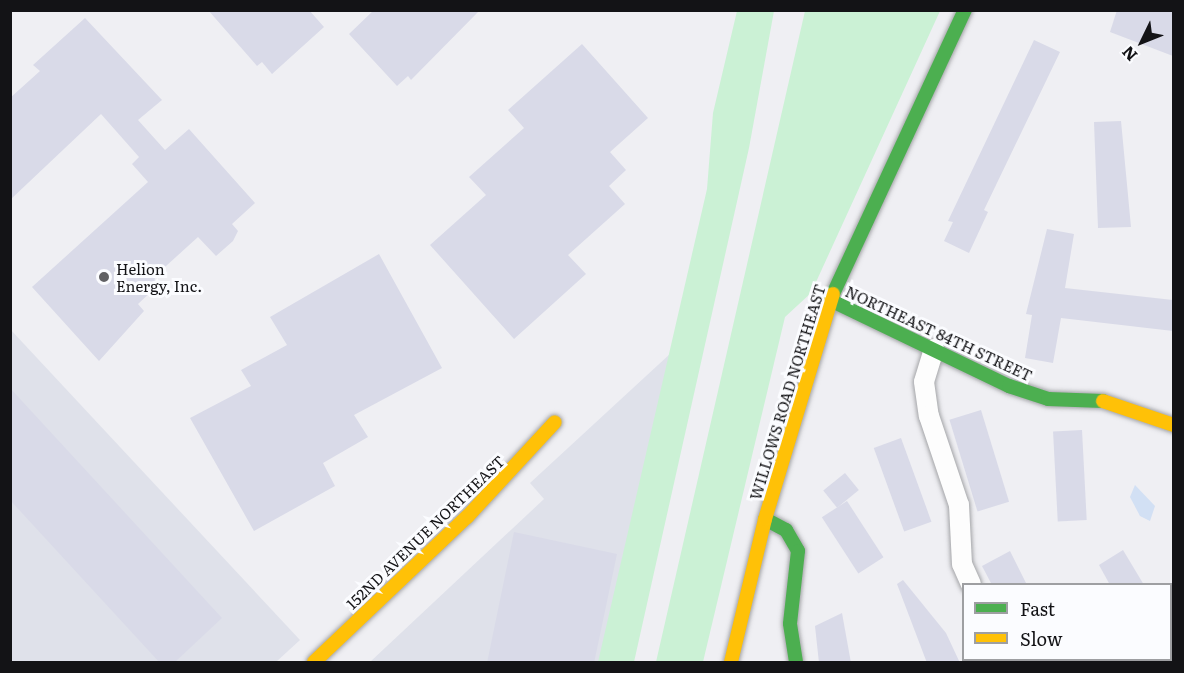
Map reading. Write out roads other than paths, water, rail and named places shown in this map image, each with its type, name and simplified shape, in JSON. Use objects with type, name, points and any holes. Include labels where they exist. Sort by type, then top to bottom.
[{"type":"street","name":"WILLOWS ROAD NORTHEAST","points":[[731,663],[765,519],[830,300],[965,10]]},
{"type":"street","name":"NORTHEAST 84TH STREET","points":[[830,300],[1048,399],[1099,400],[1173,425]]},
{"type":"street","points":[[934,349],[924,382],[929,416],[959,505],[962,564],[970,583]]},
{"type":"street","name":"152ND AVENUE NORTHEAST","points":[[314,663],[467,517],[555,423]]},
{"type":"street","points":[[765,519],[786,530],[798,551],[790,624],[796,663]]},
{"type":"water","points":[[1135,485],[1155,506],[1150,521],[1140,516],[1130,497]]},
{"type":"place","name":"Helion Energy, Inc.","points":[[104,277]]}]
